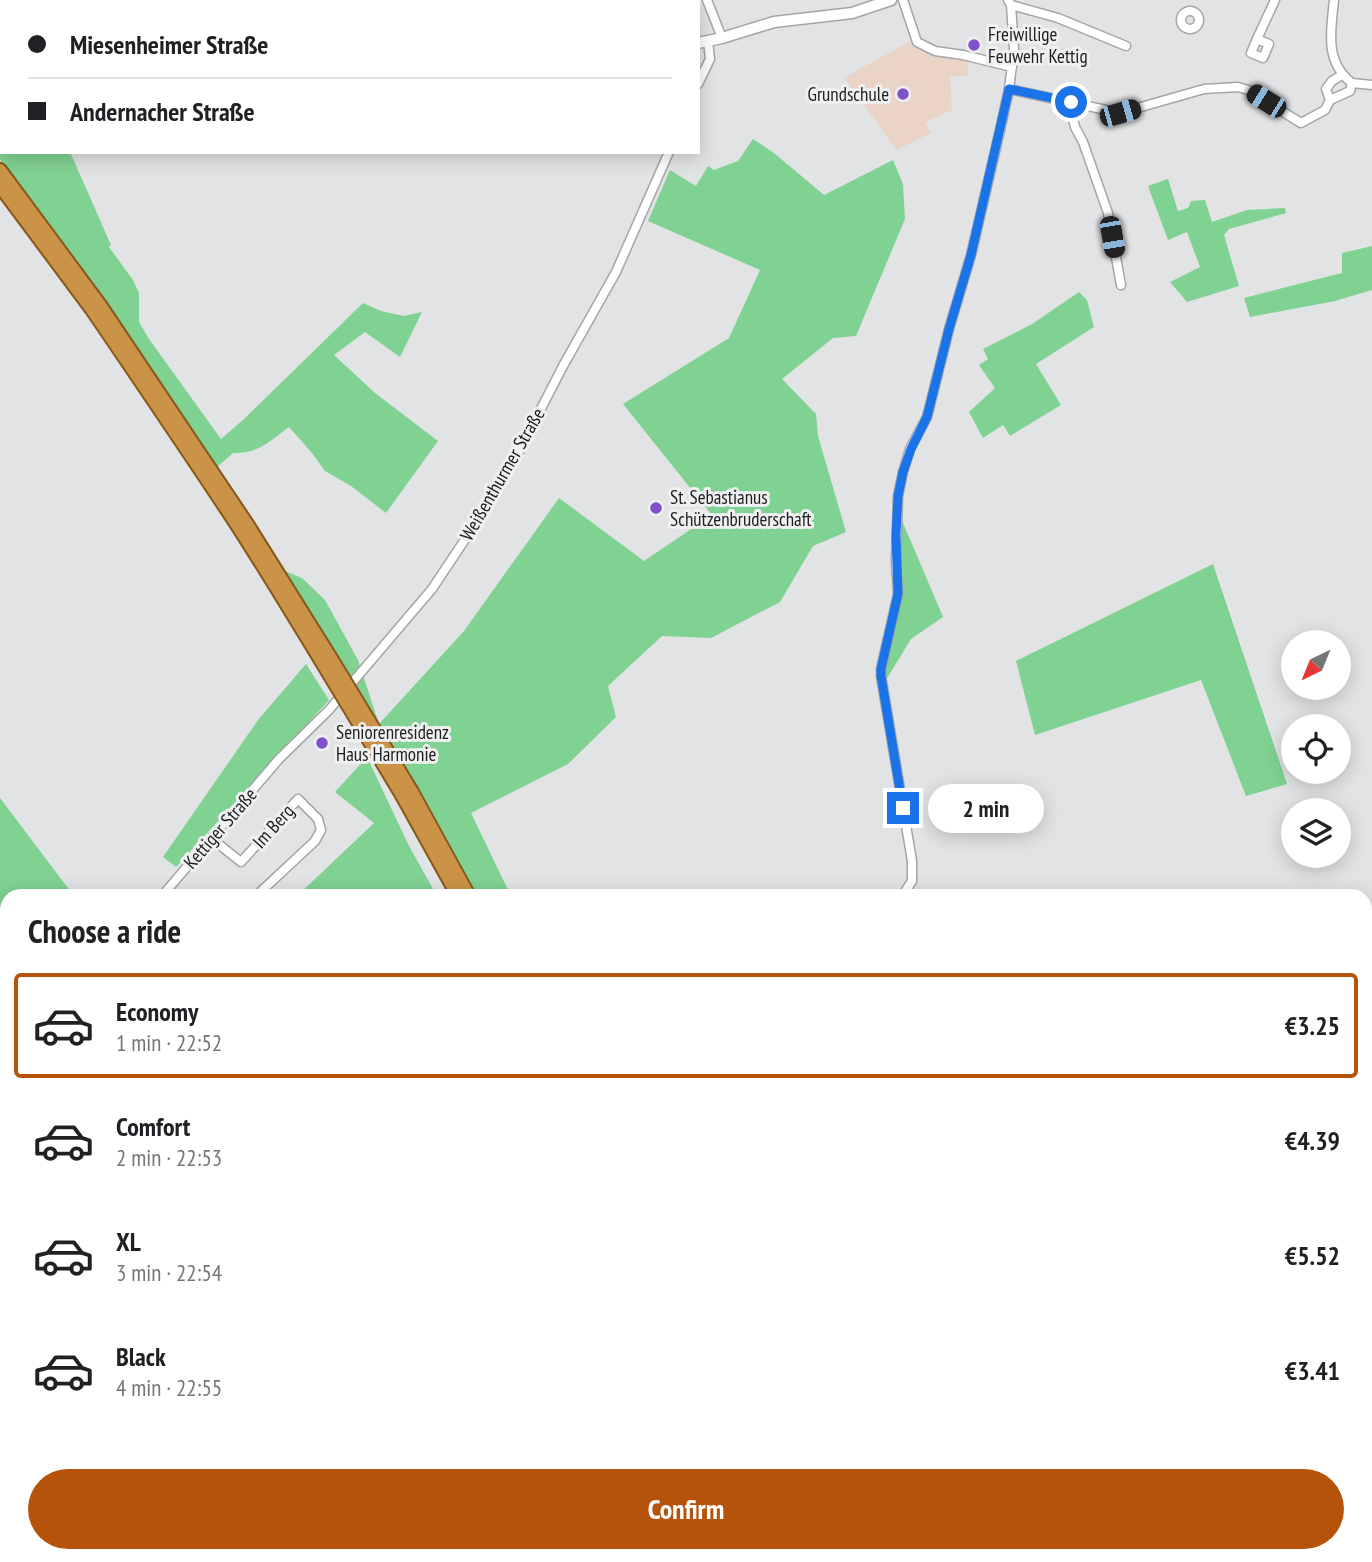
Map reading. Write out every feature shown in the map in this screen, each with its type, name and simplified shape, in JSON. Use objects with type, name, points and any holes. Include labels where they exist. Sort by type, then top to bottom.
[{"type":"highway","points":[[0,170],[180,422],[261,547],[332,660],[407,795],[454,889]]},
{"type":"highway","points":[[0,186],[97,308]]},
{"type":"highway","points":[[407,795],[465,889]]},
{"type":"street","points":[[707,0],[722,38]]},
{"type":"street","points":[[700,80],[710,59],[703,42],[774,22],[852,13],[891,0]]},
{"type":"street","points":[[903,0],[917,42],[935,51],[1012,67]]},
{"type":"street","points":[[1257,39],[1275,0]]},
{"type":"street","points":[[1334,0],[1331,48],[1342,75],[1352,83],[1372,85]]},
{"type":"street","points":[[907,889],[912,881],[912,861],[881,676],[898,594],[898,496],[911,449],[927,417],[971,255],[1009,89],[1014,48],[1009,3],[1058,18],[1126,46]]},
{"type":"street","points":[[1330,100],[1326,89],[1342,75]]},
{"type":"street","points":[[1009,89],[1120,113],[1204,89],[1238,87],[1248,90],[1301,123],[1325,110],[1330,100],[1350,92],[1352,83]]},
{"type":"street","points":[[1071,102],[1075,127],[1108,213],[1121,285]]},
{"type":"street","name":"Weißenthurmer Straße","points":[[279,760],[328,710],[432,589],[476,523],[513,463],[616,272],[668,154]]},
{"type":"street","name":"Kettiger Straße","points":[[168,889],[279,760]]},
{"type":"street","name":"Im Berg","points":[[211,838],[241,862],[298,799],[318,819],[321,830],[315,841],[264,889]]},
{"type":"shaded area","name":"Grundschule","points":[[912,40],[915,46],[932,54],[967,59],[969,75],[950,77],[952,110],[925,122],[931,133],[897,150],[844,78]]},
{"type":"green space","points":[[753,139],[824,195],[893,160],[903,184],[905,219],[856,336],[833,338],[782,379],[816,414],[818,436],[846,532],[813,546],[780,602],[711,638],[662,636],[608,686],[616,717],[568,764],[471,813],[508,889],[471,889],[406,773],[285,571],[302,578],[325,600],[358,660],[379,724],[464,631],[559,498],[644,561],[712,515],[623,404],[729,338],[760,270],[648,221],[670,170],[696,186],[708,166],[714,170],[738,161]]},
{"type":"green space","points":[[0,154],[71,154],[111,245],[109,247],[139,293],[139,322],[221,439],[363,303],[381,311],[404,316],[422,312],[400,357],[365,332],[334,355],[375,393],[438,441],[386,513],[351,486],[325,471],[289,427],[257,449],[233,453],[216,468],[105,302],[0,160]]},
{"type":"green space","points":[[1168,179],[1178,211],[1188,208],[1191,201],[1205,200],[1212,222],[1247,210],[1285,208],[1286,213],[1229,229],[1224,235],[1239,286],[1187,302],[1170,282],[1200,267],[1187,232],[1168,240],[1148,186]]},
{"type":"green space","points":[[1372,246],[1372,290],[1335,301],[1250,317],[1244,298],[1342,273],[1342,253]]},
{"type":"green space","points":[[1079,292],[1087,300],[1094,327],[1036,364],[1061,405],[1010,436],[1003,425],[983,438],[969,412],[995,388],[979,365],[988,359],[983,349],[1032,324]]},
{"type":"green space","points":[[901,518],[943,617],[911,639],[886,680],[884,667],[901,594]]},
{"type":"green space","points":[[1213,564],[1281,766],[1281,784],[1287,784],[1246,796],[1201,680],[1035,735],[1016,661]]},
{"type":"green space","points":[[306,664],[329,700],[176,867],[163,857],[258,720]]},
{"type":"green space","points":[[367,757],[409,846],[433,889],[304,889],[374,823],[335,792]]},
{"type":"green space","points":[[0,798],[69,889],[0,889]]},
{"type":"place","name":"Freiwillige Feuwehr Kettig","points":[[974,45]]},
{"type":"place","name":"Grundschule","points":[[903,94]]},
{"type":"place","name":"St. Sebastianus Schützenbruderschaft","points":[[656,508]]},
{"type":"place","name":"Seniorenresidenz Haus Harmonie","points":[[322,743]]},
{"type":"route","points":[[903,808],[881,669],[898,594],[896,535],[898,496],[903,472],[927,417],[971,255],[1009,89],[1071,102]]}]
